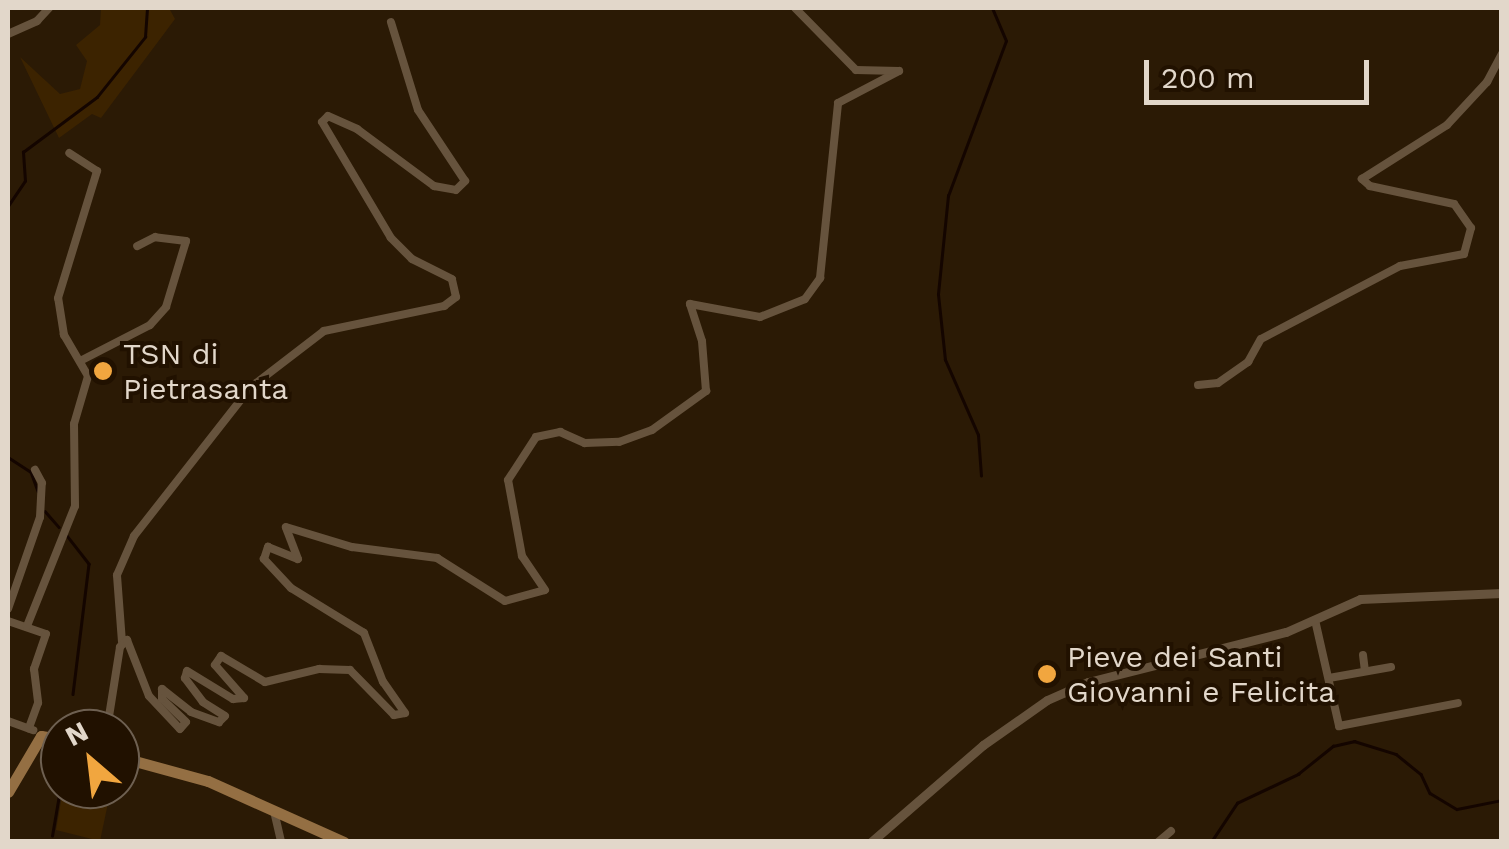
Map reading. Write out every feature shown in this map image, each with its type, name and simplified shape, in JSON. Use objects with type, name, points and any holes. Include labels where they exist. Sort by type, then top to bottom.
[{"type":"main road","points":[[8,792],[40,738]]},
{"type":"main road","points":[[140,763],[208,781],[344,842]]},
{"type":"street","points":[[8,34],[37,21],[48,8]]},
{"type":"street","points":[[122,642],[133,642],[149,696],[180,730],[186,722],[162,699],[162,688],[191,712],[218,722],[225,716],[203,702],[185,678],[187,671],[232,699],[244,698],[215,665],[221,656],[265,682],[332,667],[350,670],[401,716],[404,708],[383,682],[364,632],[291,588],[264,559],[268,547],[298,559],[286,528],[352,547],[437,558],[505,601],[545,590],[522,556],[508,480],[536,437],[550,431],[584,443],[618,442],[651,431],[706,391],[702,341],[690,304],[760,318],[805,299],[820,278],[838,103],[899,71],[856,70],[795,8]]},
{"type":"street","points":[[110,709],[122,642],[117,575],[134,536],[251,387],[324,331],[444,306],[456,297],[452,279],[412,259],[392,238],[322,122],[328,116],[357,130],[434,186],[456,190],[465,181],[418,110],[391,22]]},
{"type":"street","points":[[1198,385],[1218,382],[1248,362],[1261,339],[1400,266],[1464,254],[1471,228],[1454,204],[1370,186],[1362,178],[1446,125],[1487,82],[1502,54]]},
{"type":"street","points":[[27,626],[75,506],[74,424],[88,376],[64,335],[58,298],[97,170],[69,153]]},
{"type":"street","points":[[82,360],[150,325],[166,306],[186,257],[185,239],[156,237],[137,246]]},
{"type":"street","points":[[8,609],[40,517],[42,484],[35,470]]},
{"type":"street","points":[[872,842],[942,776],[1047,700],[1124,669],[1315,620],[1377,596],[1502,594]]},
{"type":"street","points":[[1315,620],[1339,726],[1458,703]]},
{"type":"street","points":[[8,622],[46,634],[34,668],[38,702],[29,728]]},
{"type":"street","points":[[1363,655],[1365,671]]},
{"type":"street","points":[[1329,678],[1391,667]]},
{"type":"street","points":[[8,721],[40,735]]},
{"type":"street","points":[[274,810],[281,842]]},
{"type":"street","points":[[1158,842],[1171,831]]},
{"type":"shaded area","points":[[101,8],[169,8],[175,19],[101,118],[92,114],[59,138],[20,57],[60,94],[80,89],[87,61],[76,45],[100,25]]},
{"type":"shaded area","points":[[60,809],[107,809],[100,841],[56,830]]},
{"type":"waterway","points":[[8,206],[25,181],[23,152],[97,97],[145,37],[147,8]]},
{"type":"waterway","points":[[981,476],[978,435],[945,360],[938,294],[948,196],[1006,41],[992,8]]},
{"type":"waterway","points":[[8,457],[31,472],[38,491]]},
{"type":"waterway","points":[[45,511],[59,527]]},
{"type":"waterway","points":[[65,533],[89,564],[73,694]]},
{"type":"waterway","points":[[1211,842],[1237,803],[1298,774],[1333,746],[1354,741],[1396,754],[1421,774],[1430,793],[1457,809],[1502,800]]},
{"type":"waterway","points":[[52,836],[57,809]]},
{"type":"place","name":"TSN di Pietrasanta","points":[[103,371]]},
{"type":"place","name":"Pieve dei Santi Giovanni e Felicita","points":[[1047,674]]}]
